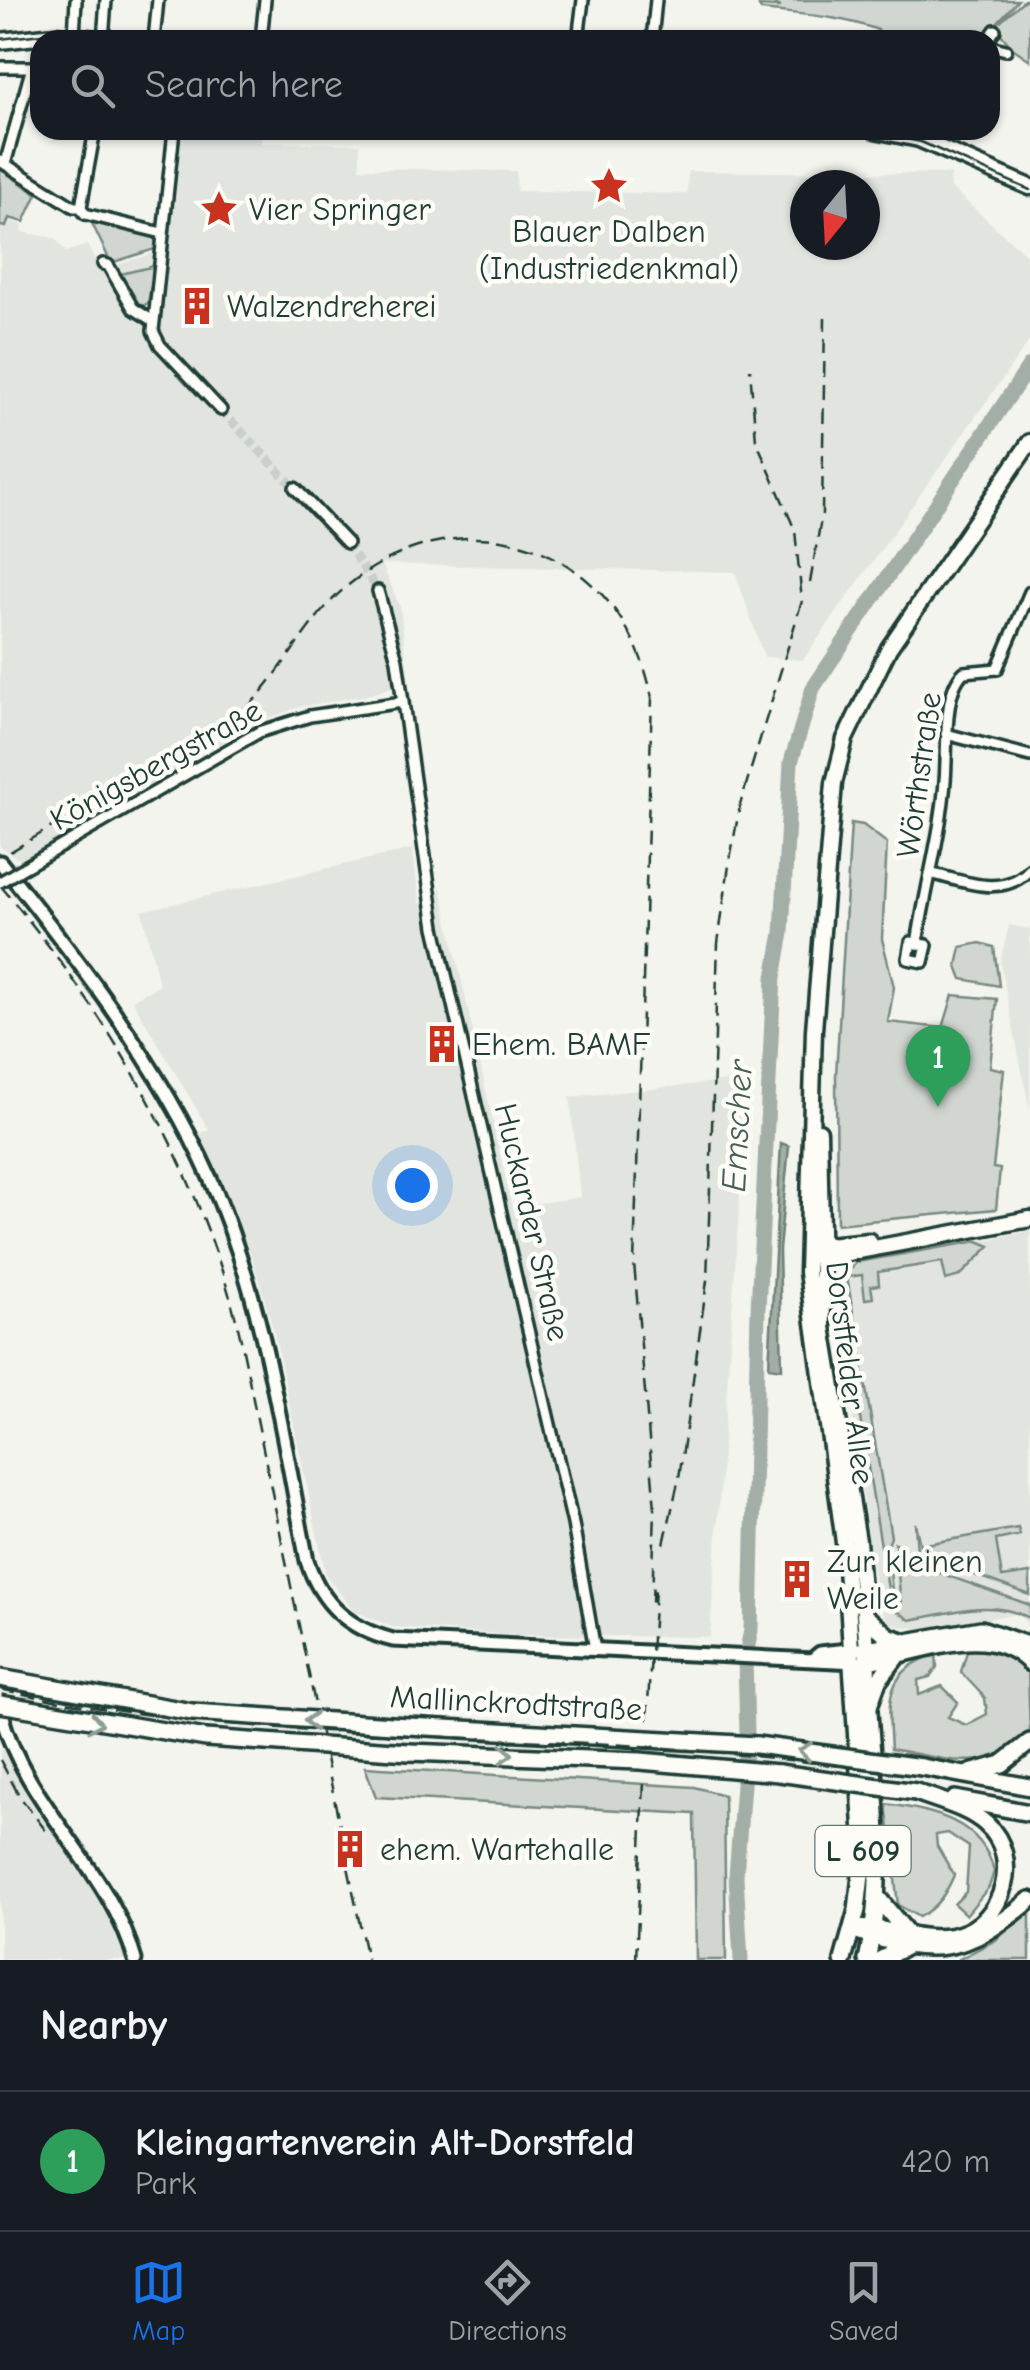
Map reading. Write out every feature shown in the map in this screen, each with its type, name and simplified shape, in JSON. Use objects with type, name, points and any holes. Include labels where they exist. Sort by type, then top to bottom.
[{"type":"main road","points":[[0,41],[30,39]]},
{"type":"main road","points":[[939,140],[998,172],[1030,184]]},
{"type":"main road","name":"Dorstfelder Allee","points":[[859,1656],[865,1616],[853,1505],[826,1354],[816,1251],[814,1030],[828,826],[845,739],[889,648],[1027,447]]},
{"type":"main road","points":[[816,1251],[1030,1219]]},
{"type":"main road","name":"Dorstfelder Allee","points":[[816,1251],[808,1301],[859,1656]]},
{"type":"main road","points":[[865,1616],[902,1649]]},
{"type":"main road","points":[[869,1706],[878,1681],[902,1649],[981,1629],[1030,1646]]},
{"type":"main road","points":[[859,1656],[980,1640],[1008,1646],[1030,1663]]},
{"type":"main road","name":"L 609","points":[[859,1656],[869,1706],[878,1898],[867,1960]]},
{"type":"main road","name":"L 609","points":[[843,1960],[864,1849],[859,1656]]},
{"type":"main road","name":"Mallinckrodtstraße","points":[[0,1678],[192,1712],[698,1740],[922,1767],[1030,1787]]},
{"type":"main road","name":"Mallinckrodtstraße","points":[[0,1713],[172,1734],[408,1752],[698,1765],[916,1792],[1030,1813]]},
{"type":"main road","points":[[966,1774],[1002,1764],[1030,1742]]},
{"type":"main road","points":[[880,1960],[909,1940],[955,1936],[982,1922],[998,1900],[1006,1868],[999,1841],[987,1824],[966,1811],[916,1792]]},
{"type":"main road","points":[[878,1898],[909,1940]]},
{"type":"main road","points":[[852,1928],[952,1949],[972,1944],[996,1930],[1030,1900]]},
{"type":"street","points":[[74,30],[76,0]]},
{"type":"street","points":[[105,30],[106,0]]},
{"type":"street","points":[[155,30],[158,0]]},
{"type":"street","points":[[261,30],[265,0]]},
{"type":"street","points":[[579,30],[583,0]]},
{"type":"street","points":[[653,30],[656,0]]},
{"type":"street","points":[[1000,48],[1006,50]]},
{"type":"street","points":[[0,67],[30,67]]},
{"type":"street","points":[[30,74],[3,163],[74,207],[82,207]]},
{"type":"street","points":[[93,140],[82,207],[85,214],[162,233]]},
{"type":"street","points":[[173,140],[152,321],[160,345],[221,410]]},
{"type":"street","points":[[103,264],[108,265],[133,308],[152,321]]},
{"type":"street","points":[[295,488],[347,543]]},
{"type":"street","name":"Huckarder Straße","points":[[378,591],[391,630],[429,899],[573,1524],[595,1650]]},
{"type":"street","name":"Wörthstraße","points":[[917,944],[942,808],[946,734],[959,676],[997,669],[1030,592]]},
{"type":"street","points":[[1018,621],[1030,624]]},
{"type":"street","name":"Königsbergstraße","points":[[0,882],[259,732],[310,716],[402,702]]},
{"type":"street","points":[[946,734],[1030,756]]},
{"type":"street","points":[[0,862],[134,1041],[210,1178],[250,1290],[307,1561],[324,1597],[353,1626],[394,1640],[772,1660],[814,1658],[820,1653],[859,1656]]},
{"type":"street","points":[[930,873],[986,886],[1013,883],[1029,872]]},
{"type":"street","points":[[0,1713],[27,1776],[118,1909],[135,1960]]},
{"type":"shaded area","points":[[767,0],[1018,0],[990,30],[878,30],[820,16],[761,10],[759,6],[781,7]]},
{"type":"shaded area","points":[[1024,0],[1030,0],[1030,60],[1011,47],[998,30],[998,23]]},
{"type":"shaded area","points":[[181,140],[360,144],[360,168],[516,171],[517,191],[687,194],[688,171],[790,172],[790,260],[880,260],[880,173],[951,174],[950,187],[1030,258],[1030,340],[803,660],[764,657],[735,572],[382,564],[400,607],[409,682],[368,695],[299,707],[251,725],[23,862],[0,847],[0,226],[5,227],[8,220],[23,225],[22,232],[55,238],[66,252],[87,245],[101,270],[170,248]]},
{"type":"shaded area","points":[[0,169],[37,194],[24,222],[9,218],[6,227],[0,226]]},
{"type":"shaded area","points":[[90,219],[153,234],[158,248],[111,263]]},
{"type":"shaded area","points":[[155,266],[148,303],[140,307],[120,274]]},
{"type":"shaded area","points":[[851,823],[863,825],[887,843],[882,939],[894,987],[888,1022],[943,1028],[953,995],[997,999],[990,1067],[1004,1070],[993,1168],[1000,1169],[996,1209],[837,1224],[836,1075]]},
{"type":"shaded area","points":[[412,849],[420,904],[441,888],[512,1207],[580,1197],[570,1097],[748,1079],[710,1637],[511,1635],[392,1627],[354,1611],[326,1576],[274,1332],[252,1257],[200,1133],[209,1130],[132,1000],[159,985],[142,911]]},
{"type":"shaded area","points":[[1009,925],[1030,929],[1030,1112],[1000,962]]},
{"type":"shaded area","points":[[980,943],[994,947],[999,986],[962,979],[957,966],[961,947]]},
{"type":"shaded area","points":[[781,1143],[789,1146],[779,1250],[782,1369],[769,1367]]},
{"type":"shaded area","points":[[1030,1231],[1030,1626],[1017,1614],[919,1629],[889,1624],[877,1599],[835,1290],[842,1267]]},
{"type":"shaded area","points":[[978,1241],[990,1246],[960,1276],[946,1280],[942,1262],[878,1272],[879,1285],[871,1286],[873,1298],[865,1299],[862,1275],[847,1277],[891,1537],[887,1548],[893,1598],[901,1604],[895,1543],[934,1571],[1030,1605],[1030,1618],[985,1608],[910,1620],[893,1608],[889,1595],[846,1332],[843,1277],[857,1262]]},
{"type":"shaded area","points":[[915,1523],[920,1545],[1018,1528],[1020,1535],[996,1540],[1002,1577],[1030,1573],[1030,1595],[917,1553]]},
{"type":"shaded area","points":[[977,1647],[1010,1658],[1028,1671],[1030,1732],[1016,1746],[983,1760],[947,1759],[891,1749],[890,1702],[898,1679],[919,1661],[936,1654],[937,1667],[930,1677],[918,1680],[919,1695],[942,1686],[958,1702],[948,1717],[966,1725],[987,1714],[985,1698],[961,1672],[968,1648]]},
{"type":"shaded area","points":[[0,1747],[106,1905],[127,1960],[0,1960]]},
{"type":"shaded area","points":[[365,1767],[694,1787],[724,1795],[726,1960],[696,1960],[694,1814],[376,1797]]},
{"type":"shaded area","points":[[886,1804],[953,1821],[979,1841],[994,1872],[989,1887],[966,1915],[954,1904],[966,1892],[969,1847],[948,1833],[936,1835],[937,1846],[954,1875],[944,1894],[919,1917],[898,1905]]},
{"type":"shaded area","points":[[1030,1911],[1030,1960],[957,1960],[996,1940]]},
{"type":"waterway","name":"Emscher","points":[[741,1960],[736,1876],[747,1733],[745,1660],[751,1630],[758,1310],[774,977],[782,933],[791,762],[813,688],[1030,365]]},
{"type":"tunnel","points":[[221,410],[295,488]]},
{"type":"tunnel","points":[[347,543],[378,591]]},
{"type":"tram line","points":[[0,39],[30,35]]},
{"type":"tram line","points":[[911,140],[1030,190]]},
{"type":"railway","points":[[810,583],[822,513],[825,318]]},
{"type":"railway","points":[[664,1544],[679,1478],[707,1281],[718,943],[729,865],[740,805],[802,601],[795,530],[756,440],[750,369]]},
{"type":"railway","points":[[10,852],[238,716],[268,684],[335,597],[397,555],[445,540],[492,539],[536,549],[576,571],[610,604],[636,646],[652,698],[634,1263],[655,1509],[652,1603]]},
{"type":"railway","points":[[0,885],[79,988],[148,1099],[177,1157],[224,1277],[241,1340],[367,1960]]},
{"type":"railway","points":[[647,1720],[655,1588]]},
{"type":"railway","points":[[0,1689],[76,1704],[227,1724],[610,1744],[911,1775]]},
{"type":"railway","points":[[0,1760],[20,1797],[50,1836]]},
{"type":"railway","points":[[636,1960],[644,1782]]},
{"type":"place","name":"Blauer Dalben (Industriedenkmal)","points":[[609,186]]},
{"type":"place","name":"Vier Springer","points":[[219,209]]},
{"type":"place","name":"Walzendreherei","points":[[197,306]]},
{"type":"place","name":"Ehem. BAMF","points":[[442,1044]]},
{"type":"place","name":"Kleingartenverein Alt-Dorstfeld","points":[[938,1107]]},
{"type":"place","name":"Zur kleinen Weile","points":[[797,1579]]},
{"type":"place","name":"ehem. Wartehalle","points":[[350,1849]]}]
